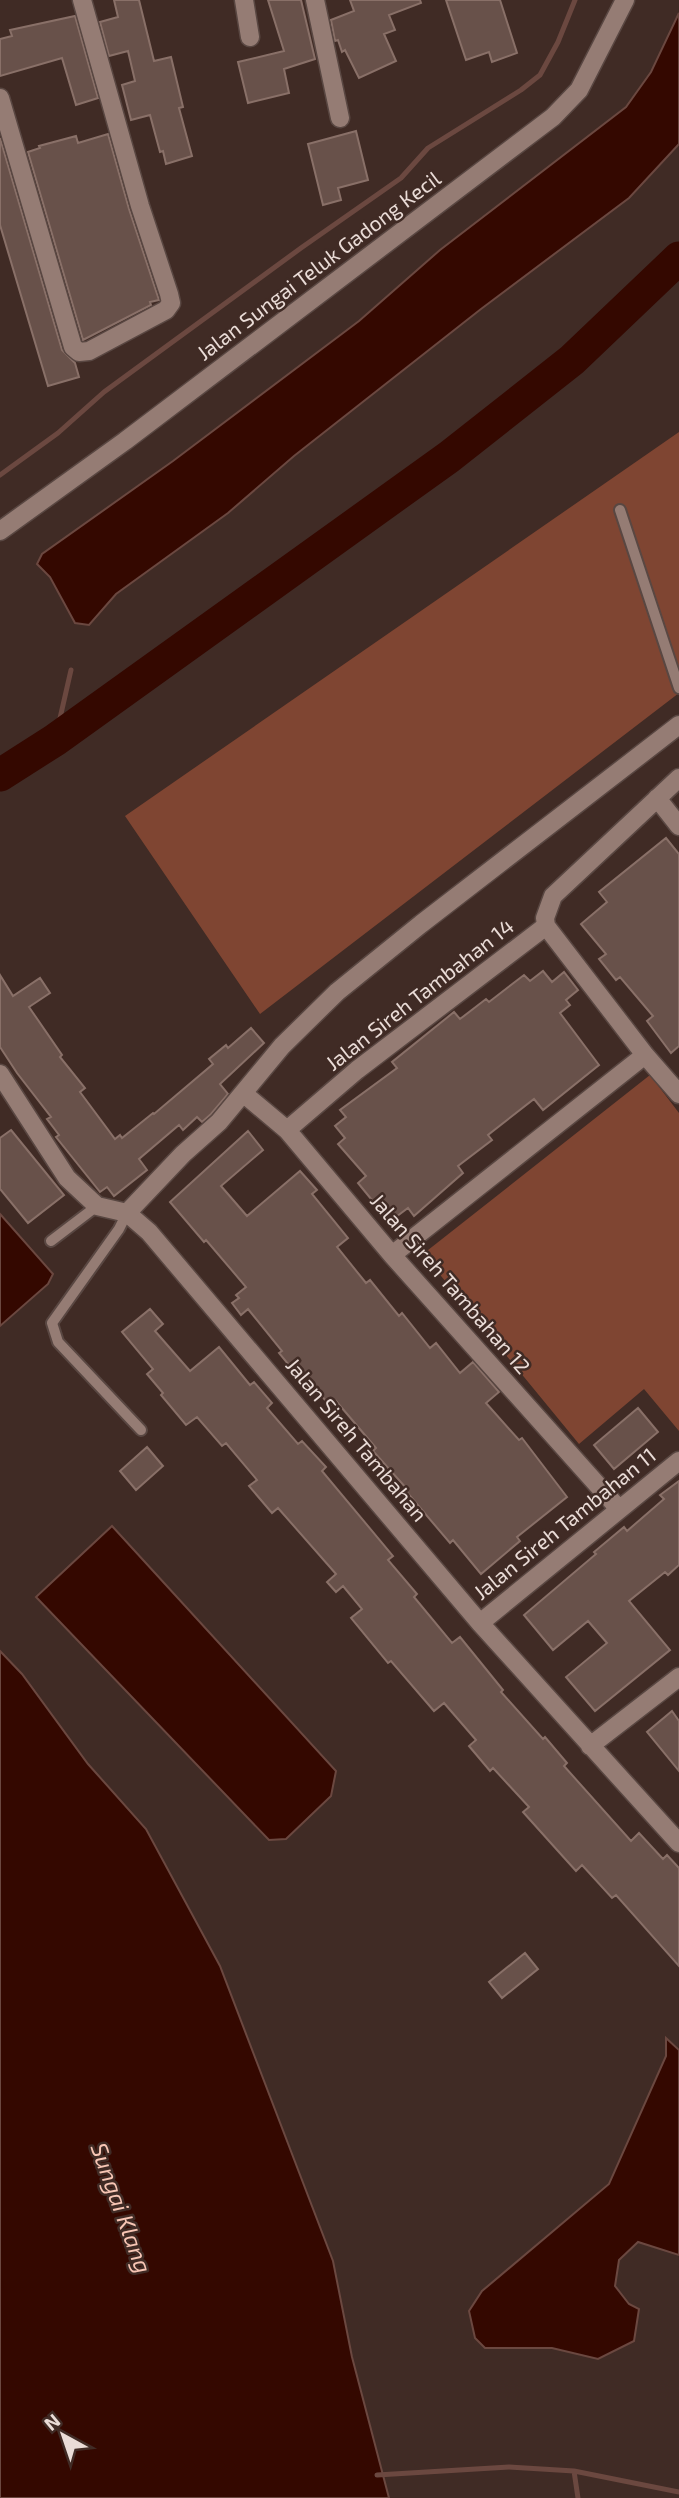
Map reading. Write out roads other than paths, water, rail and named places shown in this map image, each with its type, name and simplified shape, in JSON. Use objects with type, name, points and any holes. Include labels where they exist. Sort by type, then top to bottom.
[{"type":"street","points":[[0,98],[73,347],[79,352],[89,351],[166,310],[171,303],[169,294],[140,206],[82,0]]},
{"type":"street","points":[[244,0],[250,37]]},
{"type":"street","points":[[314,0],[340,118]]},
{"type":"street","name":"Jalan Sungai Teluk Gadong Kecil","points":[[0,531],[125,441],[553,117],[579,90],[625,0]]},
{"type":"street","points":[[127,1213],[183,1154],[219,1122],[282,1046],[337,992],[679,725]]},
{"type":"street","points":[[546,926],[545,918],[552,896],[679,778]]},
{"type":"street","points":[[657,799],[679,826]]},
{"type":"street","name":"Jalan Sireh Tambahan 14","points":[[287,1130],[357,1070],[546,926],[645,1055],[679,1094]]},
{"type":"street","points":[[392,1255],[645,1055]]},
{"type":"street","name":"Jalan Sireh Tambahan","points":[[0,1074],[67,1178],[97,1206],[127,1213],[149,1232],[480,1623],[679,1843]]},
{"type":"street","name":"Jalan Sireh Tambahan 12","points":[[243,1093],[287,1130],[392,1255],[619,1509]]},
{"type":"street","name":"Jalan Sireh Tambahan 11","points":[[480,1623],[679,1461]]},
{"type":"street","points":[[590,1746],[679,1677]]},
{"type":"lane","points":[[620,510],[679,688]]},
{"type":"lane","points":[[51,1241],[97,1206]]},
{"type":"lane","points":[[127,1213],[119,1229],[52,1323],[58,1342],[141,1430]]},
{"type":"water","points":[[679,13],[679,144],[629,198],[481,309],[294,456],[228,513],[116,594],[89,625],[75,623],[50,577],[37,564],[42,554],[173,461],[359,321],[440,250],[626,107],[651,72]]},
{"type":"water","points":[[0,1214],[53,1274],[48,1284],[0,1326]]},
{"type":"water","points":[[112,1526],[336,1771],[331,1796],[286,1839],[269,1840],[36,1597]]},
{"type":"water","name":"Sungai Klang","points":[[0,1651],[22,1674],[88,1764],[146,1829],[220,1966],[333,2261],[352,2357],[389,2498],[0,2498]]},
{"type":"water","points":[[666,2038],[679,2050],[679,2255],[638,2242],[619,2260],[615,2286],[629,2304],[639,2309],[634,2341],[598,2359],[552,2348],[485,2348],[475,2338],[469,2311],[482,2291],[609,2184],[666,2056]]},
{"type":"waterway","points":[[0,475],[58,433],[104,392],[401,178],[428,148],[521,90],[540,75],[558,42],[575,0]]},
{"type":"waterway","points":[[0,775],[55,740],[449,457],[572,360],[679,258]]},
{"type":"waterway","points":[[55,740],[71,670]]},
{"type":"waterway","points":[[377,2475],[509,2467],[574,2471],[679,2492]]},
{"type":"waterway","points":[[574,2471],[578,2498]]}]
